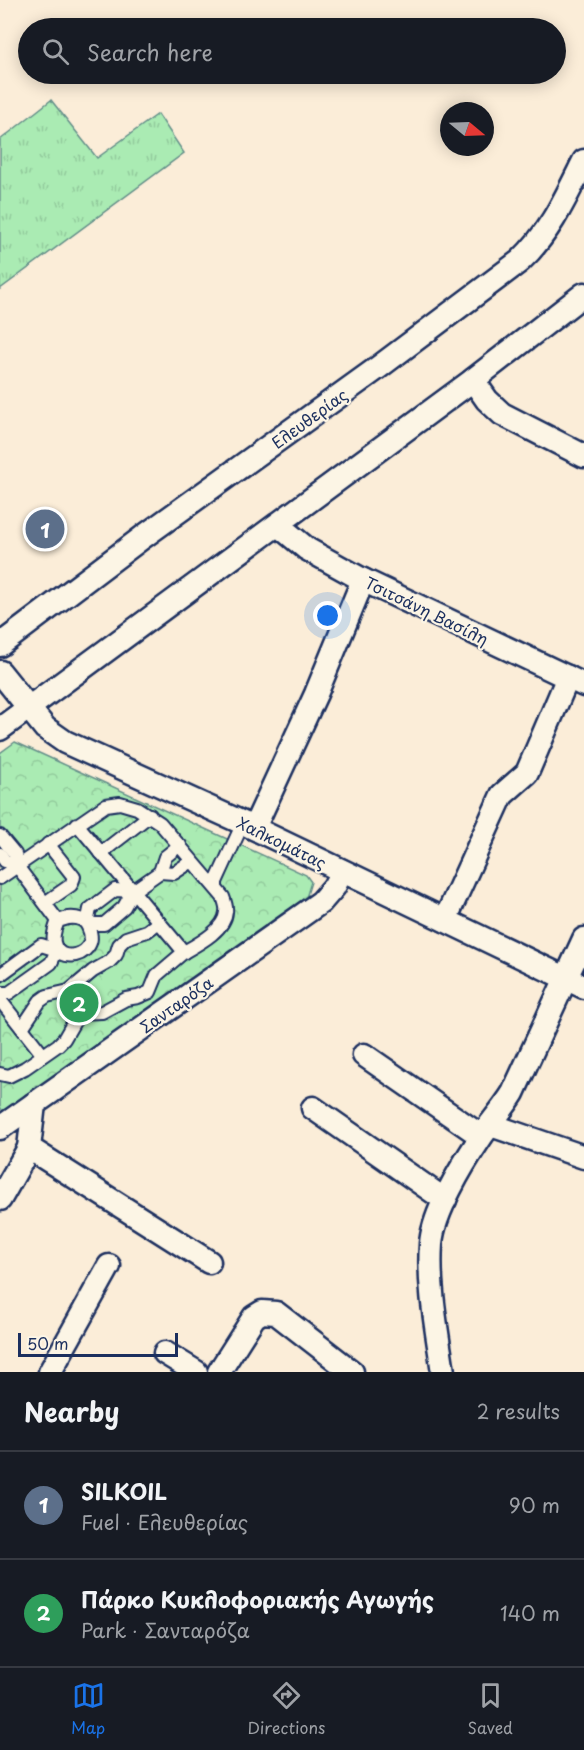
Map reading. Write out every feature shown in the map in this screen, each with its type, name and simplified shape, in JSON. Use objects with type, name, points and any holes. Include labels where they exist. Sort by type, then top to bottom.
[{"type":"street","name":"Ελευθερίας","points":[[0,645],[143,537],[370,374],[520,261],[551,225],[584,161]]},
{"type":"street","points":[[0,729],[473,380],[584,294]]},
{"type":"street","points":[[473,380],[487,400],[502,414],[584,456]]},
{"type":"street","name":"Τσιτσάνη Βασίλη","points":[[278,525],[307,549],[363,580],[576,681]]},
{"type":"street","points":[[249,826],[316,694],[363,580]]},
{"type":"street","name":"Χαλκομάτας","points":[[0,672],[45,728],[64,742],[249,826],[575,983]]},
{"type":"street","points":[[446,920],[502,795],[527,773],[576,681]]},
{"type":"street","name":"Σανταρόζα","points":[[0,1128],[321,902],[334,887],[342,871]]},
{"type":"street","points":[[443,1372],[432,1284],[431,1243],[435,1221],[486,1130],[513,1093],[575,983],[584,939]]},
{"type":"street","points":[[364,1055],[486,1130],[584,1157]]},
{"type":"street","points":[[0,1199],[29,1148],[34,1104]]},
{"type":"street","points":[[313,1108],[445,1200]]},
{"type":"street","points":[[29,1148],[209,1262]]},
{"type":"street","points":[[50,1372],[109,1266]]},
{"type":"street","points":[[219,1372],[254,1317],[262,1312],[276,1313],[351,1372]]},
{"type":"street","points":[[165,1353],[196,1372]]},
{"type":"lane","points":[[0,878],[106,805],[120,802],[150,815],[160,823],[216,887],[223,897],[227,910],[224,920],[200,943],[184,952],[157,975],[150,992],[126,999],[102,1012],[79,1013],[64,1039],[25,1068],[9,1076],[0,1074]]},
{"type":"lane","points":[[101,853],[150,815]]},
{"type":"lane","points":[[77,824],[184,952]]},
{"type":"lane","points":[[216,887],[216,882],[249,826]]},
{"type":"lane","points":[[0,836],[15,854],[16,866]]},
{"type":"lane","points":[[45,903],[70,885],[74,877],[48,844]]},
{"type":"lane","points":[[58,921],[72,918],[87,924],[104,924],[124,908],[133,891],[160,872],[165,857],[180,845]]},
{"type":"lane","points":[[0,854],[5,861],[16,866],[58,921]]},
{"type":"lane","points":[[160,872],[174,873],[192,861]]},
{"type":"lane","points":[[0,975],[41,945],[68,956],[80,955],[91,940],[87,924],[90,909],[115,890],[133,891]]},
{"type":"lane","points":[[57,950],[52,934],[58,921]]},
{"type":"lane","points":[[22,1028],[40,1001],[47,996],[69,991],[93,971],[109,962],[126,938],[147,931],[159,922]]},
{"type":"lane","points":[[0,993],[9,993],[51,963],[57,950]]},
{"type":"lane","points":[[80,955],[93,971]]},
{"type":"lane","points":[[0,1000],[43,1055]]},
{"type":"green space","points":[[51,100],[97,158],[158,114],[184,153],[0,289],[0,140]]},
{"type":"green space","points":[[15,742],[306,875],[311,882],[306,898],[3,1112],[0,1107],[0,753]]},
{"type":"place","name":"SILKOIL","points":[[45,529]]},
{"type":"place","name":"Πάρκο Κυκλοφοριακής Αγωγής","points":[[79,1003]]}]
